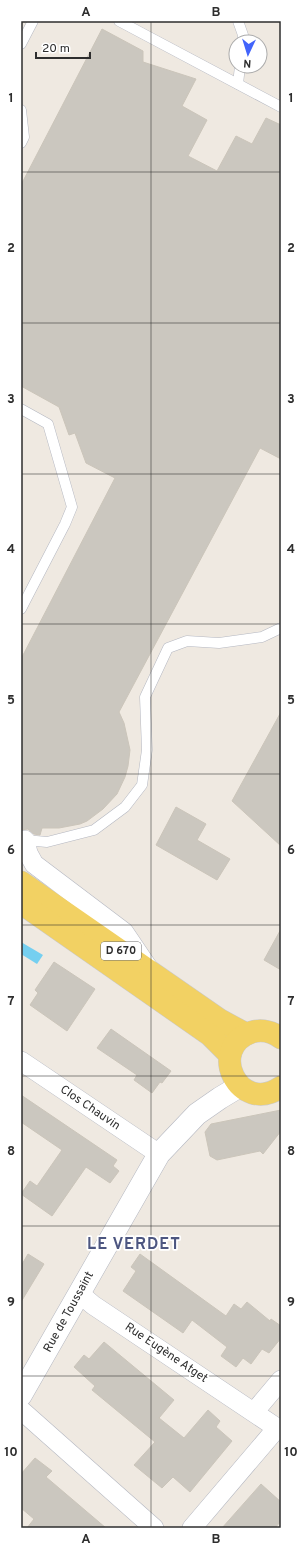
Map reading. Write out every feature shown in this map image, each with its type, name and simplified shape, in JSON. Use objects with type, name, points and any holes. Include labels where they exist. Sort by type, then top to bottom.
[{"type":"main road","name":"D 670","points":[[21,882],[220,1020],[246,1034]]},
{"type":"main road","name":"D 670","points":[[21,903],[210,1035],[230,1055]]},
{"type":"main road","points":[[280,1036],[263,1030],[246,1034],[239,1039],[230,1055],[231,1072],[240,1086],[257,1094],[266,1094],[276,1091],[281,1087]]},
{"type":"street","points":[[23,839],[34,864],[124,932],[150,970]]},
{"type":"street","name":"Clos Chauvin","points":[[21,1061],[159,1154]]},
{"type":"street","name":"Rue de Toussaint","points":[[21,1395],[78,1293],[159,1154],[197,1114],[240,1086]]},
{"type":"street","name":"Rue Eugène Atget","points":[[78,1293],[93,1305],[254,1412],[279,1425],[192,1528]]},
{"type":"street","points":[[254,1412],[281,1380]]},
{"type":"street","points":[[21,1410],[154,1528]]},
{"type":"lane","points":[[21,44],[33,21]]},
{"type":"lane","points":[[119,21],[132,24],[281,107]]},
{"type":"lane","points":[[238,21],[242,34]]},
{"type":"lane","points":[[238,84],[239,74]]},
{"type":"lane","points":[[21,110],[23,140]]},
{"type":"lane","points":[[21,409],[48,424],[72,507],[65,524],[21,609]]},
{"type":"lane","points":[[23,839],[47,842],[94,830],[126,807],[142,784],[147,750],[145,697],[168,648],[187,641],[219,643],[262,637],[281,628]]},
{"type":"water","points":[[21,942],[43,955],[37,964],[21,954]]},
{"type":"building","points":[[102,29],[143,51],[143,62],[196,79],[182,106],[207,120],[188,156],[217,171],[236,136],[252,144],[266,118],[281,125],[281,459],[260,448],[119,712],[124,723],[130,750],[125,777],[117,794],[103,809],[87,821],[80,824],[59,828],[42,828],[40,835],[34,834],[28,829],[21,830],[21,659],[115,478],[86,463],[75,433],[69,435],[59,407],[21,386],[21,185]]},
{"type":"building","points":[[281,712],[281,846],[232,801]]},
{"type":"building","points":[[176,807],[206,824],[197,840],[230,859],[217,880],[156,845]]},
{"type":"building","points":[[281,929],[281,970],[264,960]]},
{"type":"building","points":[[54,962],[95,989],[67,1031],[30,1005],[38,993],[35,990]]},
{"type":"building","points":[[111,1029],[171,1071],[152,1093],[134,1080],[137,1075],[97,1048]]},
{"type":"building","points":[[21,1095],[117,1160],[113,1166],[119,1171],[110,1183],[86,1167],[52,1216],[21,1194],[30,1181],[37,1186],[62,1150],[21,1122]]},
{"type":"building","points":[[281,1110],[281,1131],[263,1154],[260,1151],[217,1160],[210,1156],[205,1132],[211,1124]]},
{"type":"building","points":[[28,1254],[44,1264],[21,1302],[21,1266]]},
{"type":"building","points":[[140,1254],[226,1316],[234,1304],[241,1309],[247,1302],[270,1321],[271,1319],[281,1326],[281,1338],[269,1353],[262,1349],[251,1364],[243,1358],[236,1367],[221,1356],[227,1347],[192,1320],[183,1333],[123,1291],[136,1271],[131,1267]]},
{"type":"building","points":[[104,1342],[174,1400],[159,1418],[184,1438],[208,1410],[220,1421],[216,1427],[232,1441],[190,1492],[173,1477],[162,1488],[134,1465],[155,1442],[92,1390],[95,1386],[74,1367],[84,1355],[89,1359]]},
{"type":"building","points":[[35,1458],[52,1471],[46,1477],[106,1528],[27,1528],[34,1519],[21,1508],[21,1474]]},
{"type":"building","points":[[261,1484],[281,1502],[281,1521],[275,1528],[222,1528]]},
{"type":"district","name":"LE VERDET","points":[[134,1245]]}]
